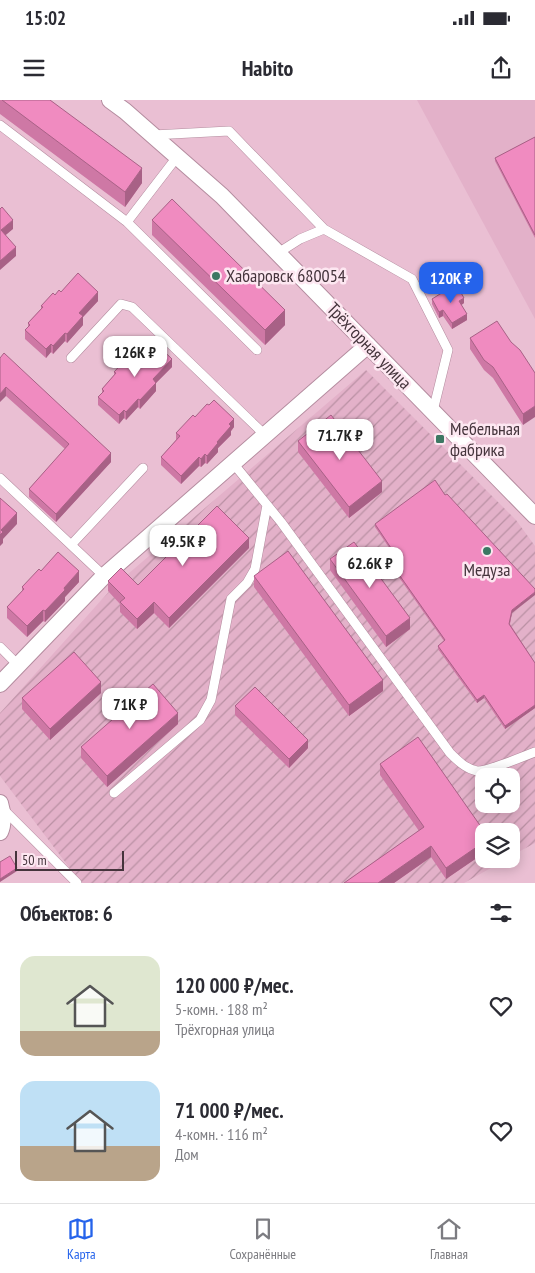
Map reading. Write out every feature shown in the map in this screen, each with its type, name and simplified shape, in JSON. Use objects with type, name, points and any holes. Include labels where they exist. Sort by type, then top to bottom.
[{"type":"street","name":"Трёхгорная улица","points":[[110,100],[222,196],[535,516]]},
{"type":"street","points":[[0,684],[104,576],[368,345]]},
{"type":"street","points":[[0,832],[3,825],[1,806]]},
{"type":"lane","points":[[0,125],[127,222],[257,350]]},
{"type":"lane","points":[[152,135],[229,131],[324,229],[412,279],[448,350],[433,411]]},
{"type":"lane","points":[[127,222],[178,158]]},
{"type":"lane","points":[[278,253],[300,239],[324,229]]},
{"type":"lane","points":[[71,358],[121,304],[132,306],[265,435]]},
{"type":"lane","points":[[233,463],[281,522],[450,754],[469,769],[479,771],[535,752]]},
{"type":"lane","points":[[71,545],[143,468]]},
{"type":"lane","points":[[0,478],[104,576]]},
{"type":"lane","points":[[114,793],[200,720],[211,700],[231,599],[247,583],[255,568],[268,505]]},
{"type":"lane","points":[[0,647],[18,665]]},
{"type":"lane","points":[[1,806],[77,883]]},
{"type":"shaded area","points":[[417,100],[535,100],[535,319]]},
{"type":"shaded area","points":[[366,370],[516,520],[535,546],[535,843],[520,851],[520,823],[475,823],[475,868],[491,868],[464,883],[81,883],[0,776],[0,713],[114,586]]},
{"type":"building","points":[[2,100],[50,100],[142,168],[125,192]]},
{"type":"building","points":[[535,137],[535,235],[495,158]]},
{"type":"building","points":[[172,199],[285,310],[265,330],[152,220]]},
{"type":"building","points":[[2,207],[13,220],[1,230],[16,247],[0,261],[0,209]]},
{"type":"building","points":[[78,273],[98,292],[79,313],[83,316],[67,334],[65,333],[53,346],[51,344],[46,349],[25,330],[30,325],[28,323],[53,293],[55,295],[59,290],[61,292]]},
{"type":"building","points":[[456,284],[464,298],[459,301],[467,314],[452,323],[443,310],[439,312],[432,299]]},
{"type":"building","points":[[497,321],[535,373],[535,406],[523,414],[493,367],[484,360],[470,338]]},
{"type":"building","points":[[151,339],[172,359],[153,379],[156,383],[140,400],[138,399],[126,412],[124,410],[119,415],[98,397],[104,391],[102,389],[116,373],[114,372],[126,359],[128,361],[132,356],[134,358]]},
{"type":"building","points":[[4,353],[111,453],[56,514],[29,489],[69,444],[6,387],[0,394],[0,358]]},
{"type":"building","points":[[214,400],[234,419],[229,424],[231,426],[207,456],[205,454],[201,459],[199,457],[181,476],[161,457],[180,436],[176,433],[193,415],[195,417],[207,404],[209,405]]},
{"type":"building","points":[[331,415],[382,481],[349,507],[298,441]]},
{"type":"building","points":[[435,480],[445,495],[447,494],[535,589],[535,592],[512,610],[509,624],[535,663],[535,705],[505,726],[484,695],[477,700],[438,646],[445,640],[386,556],[393,551],[375,524]]},
{"type":"building","points":[[0,498],[17,513],[1,530],[3,532],[0,535]]},
{"type":"building","points":[[217,506],[249,538],[169,618],[154,602],[137,619],[120,602],[125,598],[108,581],[121,568],[138,585]]},
{"type":"building","points":[[354,542],[410,618],[386,636],[330,559]]},
{"type":"building","points":[[288,551],[383,680],[349,705],[254,576]]},
{"type":"building","points":[[58,552],[79,571],[64,588],[65,590],[27,626],[7,607],[24,589],[22,587],[39,569],[41,571]]},
{"type":"building","points":[[74,652],[101,682],[50,729],[22,698]]},
{"type":"building","points":[[153,684],[178,713],[107,776],[81,747]]},
{"type":"building","points":[[255,687],[308,740],[289,759],[235,706]]},
{"type":"building","points":[[418,737],[478,823],[475,823],[475,848],[446,868],[431,846],[378,883],[344,883],[424,827],[380,764]]},
{"type":"building","points":[[10,856],[17,868],[0,879],[0,862]]},
{"type":"place","name":"Хабаровск 680054","points":[[216,276]]},
{"type":"place","name":"Мебельная фабрика","points":[[440,439]]},
{"type":"place","name":"Медуза","points":[[487,551]]}]
